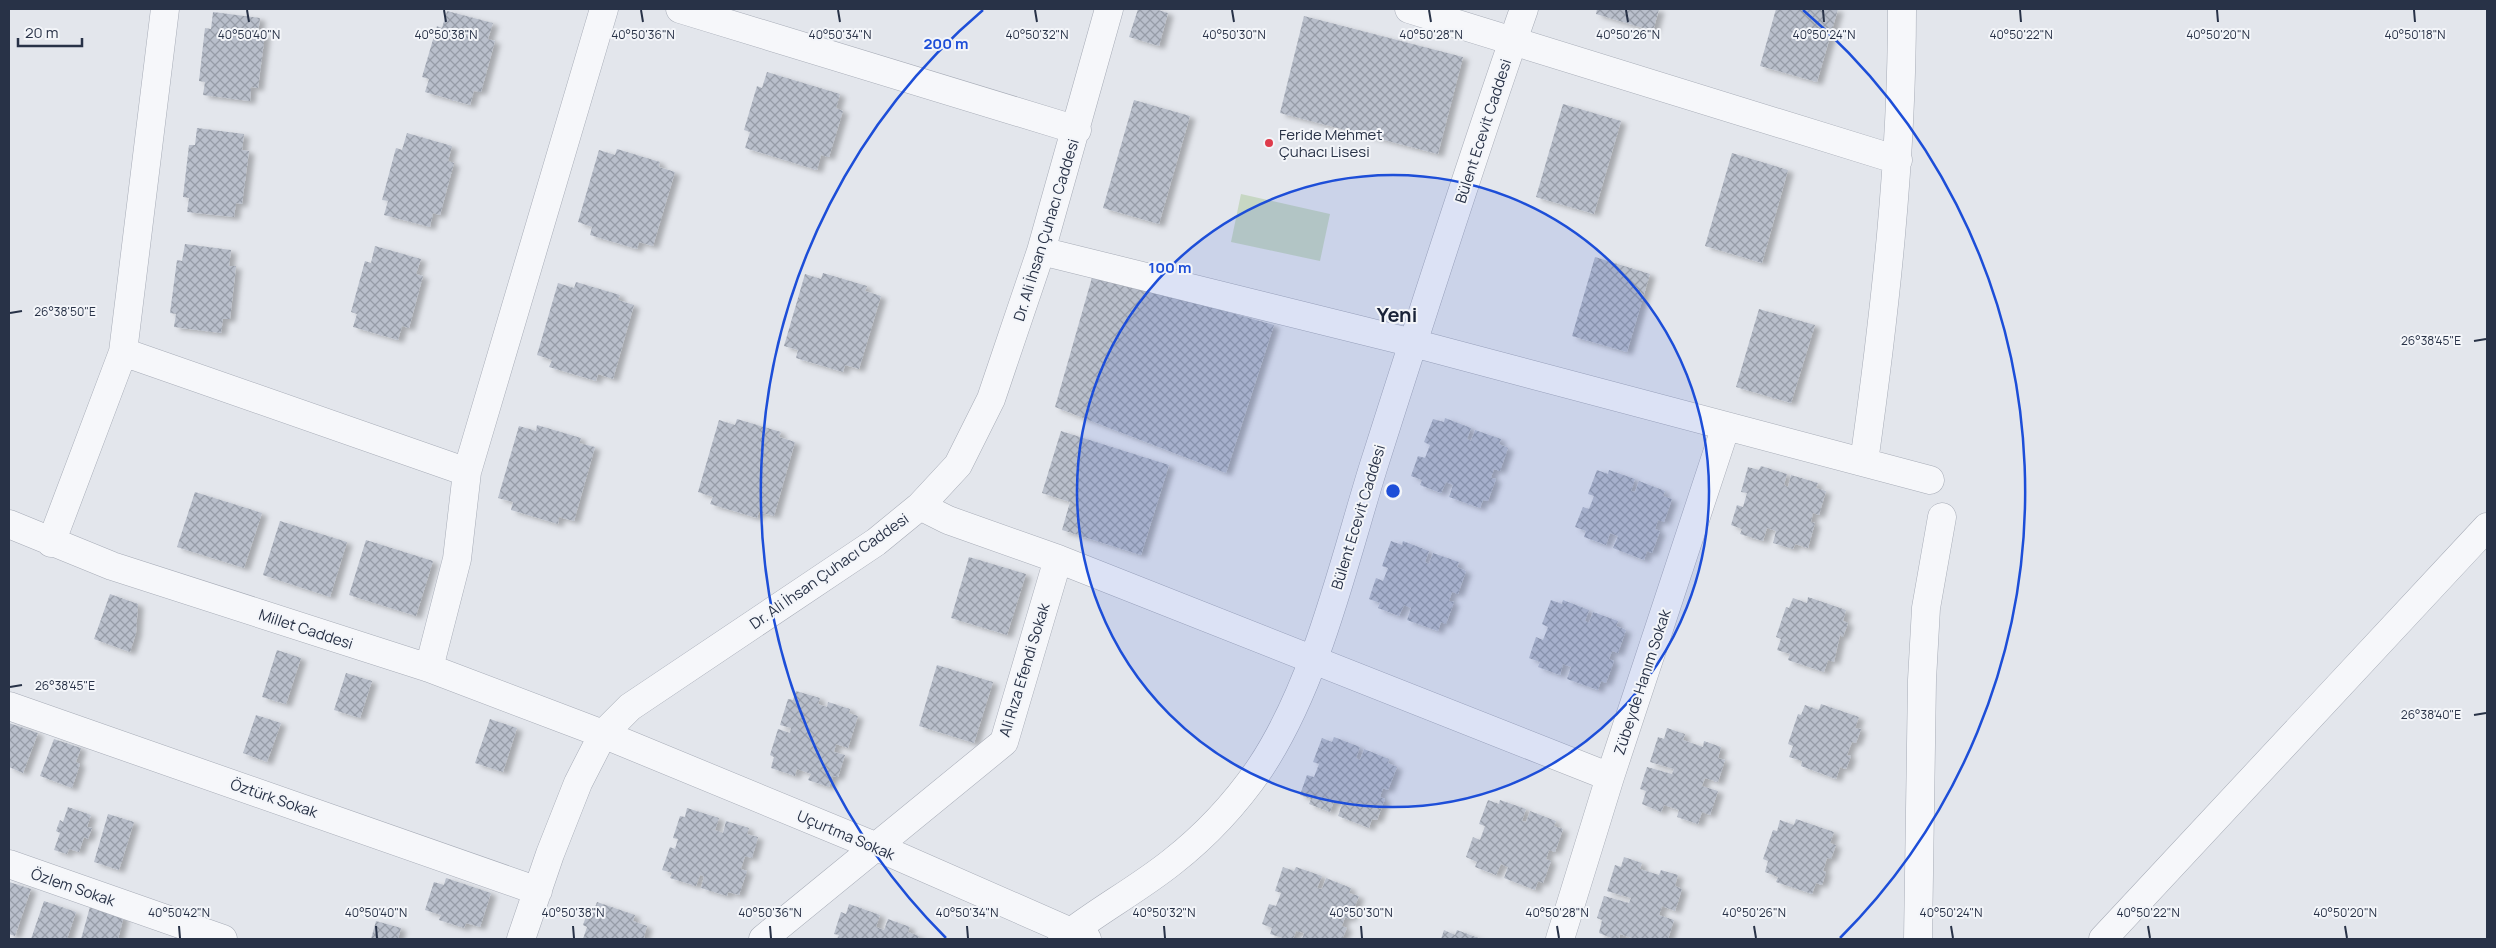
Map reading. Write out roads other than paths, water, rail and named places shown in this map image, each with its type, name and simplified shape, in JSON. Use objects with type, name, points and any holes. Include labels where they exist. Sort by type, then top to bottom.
[{"type":"street","points":[[51,543],[123,352],[165,9]]},
{"type":"street","points":[[429,668],[457,559],[467,472],[604,9]]},
{"type":"street","points":[[680,9],[1077,130]]},
{"type":"street","name":"Dr. Ali İhsan Çuhacı Caddesi","points":[[521,939],[578,784],[603,734],[630,708],[876,542],[920,506],[958,465],[977,432],[991,399],[1041,251],[1110,9]]},
{"type":"street","points":[[1409,9],[1898,160]]},
{"type":"street","name":"Bülent Ecevit Caddesi","points":[[1074,937],[1198,840],[1233,804],[1260,769],[1282,731],[1314,659],[1413,343],[1524,9]]},
{"type":"street","points":[[1864,462],[1879,360],[1898,160],[1902,88],[1902,9]]},
{"type":"street","points":[[1041,251],[1413,343],[1930,480]]},
{"type":"street","points":[[123,352],[467,472]]},
{"type":"street","name":"Zübeyde Hanım Sokak","points":[[1560,939],[1610,776],[1726,426]]},
{"type":"street","points":[[920,506],[948,520],[1058,559],[1610,776]]},
{"type":"street","points":[[1918,939],[1922,680],[1926,608],[1942,517]]},
{"type":"street","name":"Millet Caddesi","points":[[9,524],[51,543],[112,566],[429,668],[603,734]]},
{"type":"street","points":[[2103,939],[2487,527]]},
{"type":"street","name":"Ali Rıza Efendi Sokak","points":[[763,939],[1004,742],[1058,559]]},
{"type":"street","name":"Öztürk Sokak","points":[[9,706],[538,891]]},
{"type":"street","name":"Uçurtma Sokak","points":[[603,734],[877,847],[1074,937]]},
{"type":"street","name":"Özlem Sokak","points":[[9,864],[223,939]]},
{"type":"place","name":"Feride Mehmet Çuhacı Lisesi","points":[[1269,143]]},
{"type":"district","name":"Yeni","points":[[1397,314]]}]
